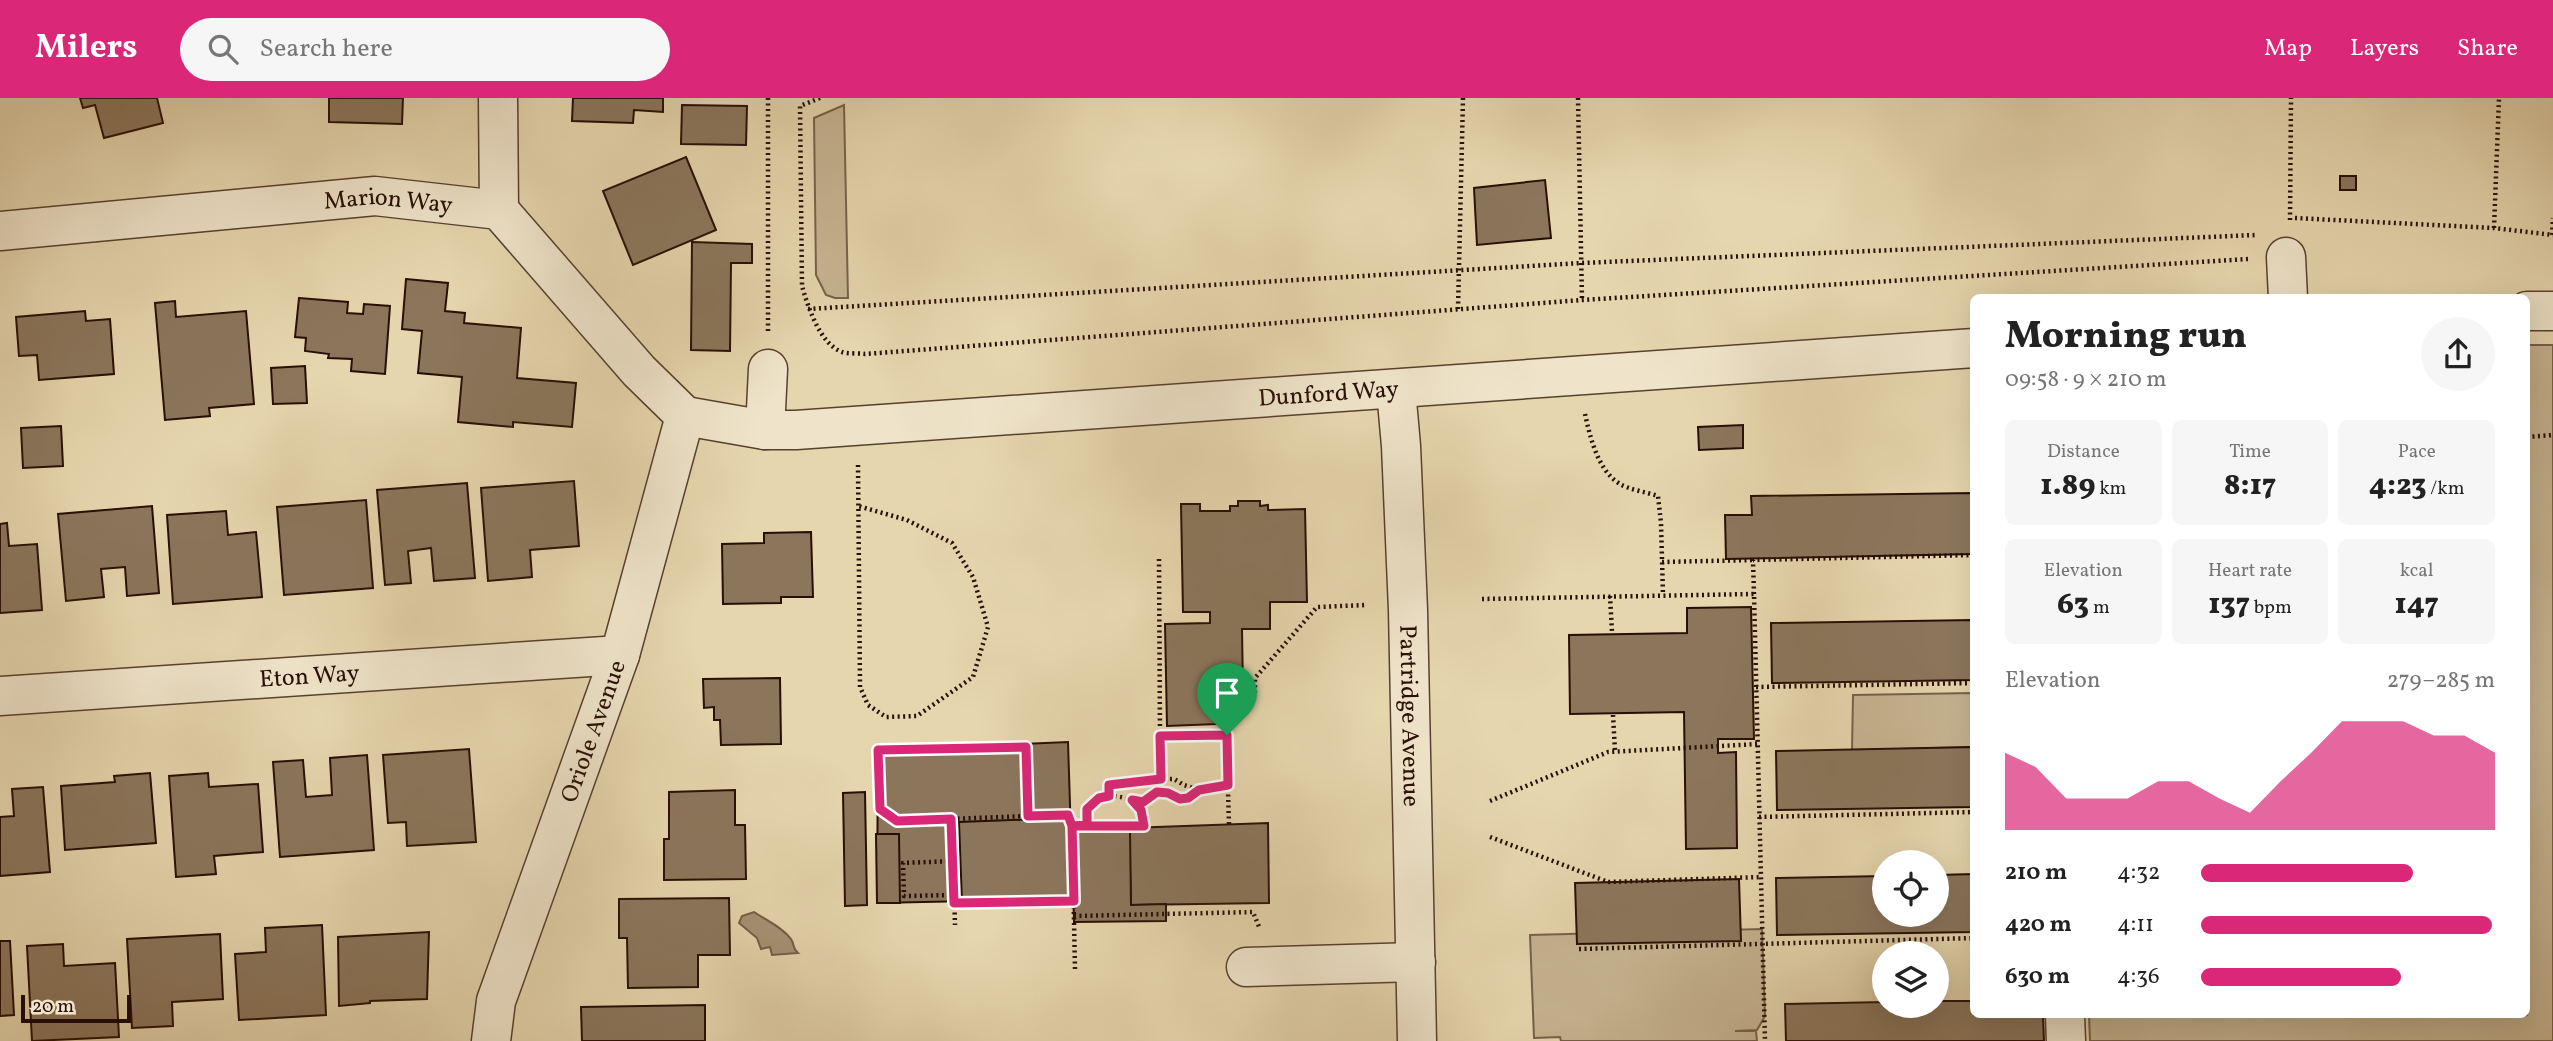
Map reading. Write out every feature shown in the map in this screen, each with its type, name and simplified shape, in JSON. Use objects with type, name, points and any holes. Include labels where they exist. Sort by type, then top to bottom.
[{"type":"street","points":[[498,98],[499,210],[639,371],[685,416]]},
{"type":"street","name":"Marion Way","points":[[0,231],[375,195],[499,210]]},
{"type":"street","points":[[2287,245],[2288,294]]},
{"type":"street","points":[[2530,311],[2553,311]]},
{"type":"street","name":"Dunford Way","points":[[685,416],[765,430],[1396,390],[1970,348]]},
{"type":"street","points":[[765,430],[768,369]]},
{"type":"street","name":"Partridge Avenue","points":[[1396,390],[1408,610],[1417,1041]]},
{"type":"street","name":"Oriole Avenue","points":[[491,1041],[496,1001],[620,655],[685,416]]},
{"type":"street","name":"Eton Way","points":[[0,696],[620,655]]},
{"type":"street","points":[[1254,950],[1416,962]]},
{"type":"street","points":[[2065,1018],[2066,1041]]},
{"type":"path","points":[[768,98],[768,369]]},
{"type":"path","points":[[800,98],[802,286],[808,309],[824,336],[841,352],[865,354],[2287,245]]},
{"type":"path","points":[[800,106],[820,98]]},
{"type":"path","points":[[1458,309],[1463,98]]},
{"type":"path","points":[[1578,98],[1583,300]]},
{"type":"path","points":[[2287,245],[2291,218],[2291,98]]},
{"type":"path","points":[[2494,228],[2498,98]]},
{"type":"path","points":[[2291,218],[2494,228],[2553,235],[2553,218]]},
{"type":"path","points":[[808,309],[1581,263],[2287,245]]},
{"type":"path","points":[[1585,414],[1604,470],[1620,484],[1658,496],[1663,596]]},
{"type":"path","points":[[2530,437],[2553,435]]},
{"type":"path","points":[[858,465],[858,506],[860,687],[868,705],[886,717],[917,716],[973,677],[988,627],[973,577],[951,543],[907,520],[858,506]]},
{"type":"path","points":[[1662,562],[1970,555]]},
{"type":"path","points":[[1159,559],[1161,779]]},
{"type":"path","points":[[1753,561],[1765,1041]]},
{"type":"path","points":[[1482,599],[1754,594]]},
{"type":"path","points":[[1610,596],[1612,632]]},
{"type":"path","points":[[1229,824],[1225,695],[1255,693],[1255,678],[1317,607],[1367,605]]},
{"type":"path","points":[[1756,687],[1970,683]]},
{"type":"path","points":[[1614,715],[1615,751]]},
{"type":"path","points":[[1160,736],[1227,735]]},
{"type":"path","points":[[1490,801],[1608,752],[1758,744]]},
{"type":"path","points":[[1028,816],[1026,747],[878,750],[880,809],[897,821],[1068,815],[1072,826],[1075,969]]},
{"type":"path","points":[[1109,796],[1109,785],[1161,779],[1174,779],[1199,790]]},
{"type":"path","points":[[1087,825],[1087,809],[1099,798],[1109,796],[1143,802],[1157,792],[1168,793],[1180,799],[1188,798],[1199,790],[1228,785]]},
{"type":"path","points":[[1072,826],[1144,826],[1141,810],[1132,800]]},
{"type":"path","points":[[1759,817],[1970,812]]},
{"type":"path","points":[[951,819],[955,925]]},
{"type":"path","points":[[1490,837],[1608,882],[1761,877]]},
{"type":"path","points":[[953,861],[903,863],[904,896],[954,895]]},
{"type":"path","points":[[954,903],[1074,901]]},
{"type":"path","points":[[1074,916],[1253,912],[1254,950]]},
{"type":"path","points":[[1578,949],[1970,938]]},
{"type":"shaded area","points":[[844,105],[848,298],[835,298],[826,295],[816,275],[814,118]]},
{"type":"shaded area","points":[[2530,345],[2553,345],[2553,1041],[2090,1041],[2089,1018],[2530,1018]]},
{"type":"shaded area","points":[[1970,693],[1970,747],[1852,750],[1853,695]]},
{"type":"shaded area","points":[[754,912],[779,927],[791,939],[798,953],[772,955],[770,947],[761,949],[757,938],[739,923],[742,916]]},
{"type":"shaded area","points":[[1762,929],[1765,1016],[1757,1030],[1735,1031],[1756,1031],[1757,1041],[1561,1041],[1560,1037],[1534,1038],[1530,935]]},
{"type":"building","points":[[80,98],[157,98],[163,123],[104,138],[95,105],[83,108]]},
{"type":"building","points":[[329,98],[403,98],[402,124],[329,122]]},
{"type":"building","points":[[573,98],[663,98],[663,112],[634,110],[633,123],[572,121]]},
{"type":"building","points":[[682,105],[747,106],[746,145],[681,144]]},
{"type":"building","points":[[686,157],[716,230],[633,265],[603,191]]},
{"type":"building","points":[[2340,176],[2356,176],[2356,190],[2340,190]]},
{"type":"building","points":[[1545,180],[1551,238],[1477,245],[1474,188]]},
{"type":"building","points":[[692,242],[752,244],[752,263],[731,263],[730,351],[691,350]]},
{"type":"building","points":[[406,279],[448,283],[445,311],[465,313],[464,323],[521,328],[517,378],[576,383],[572,427],[513,422],[513,427],[458,422],[462,377],[418,373],[422,331],[402,329]]},
{"type":"building","points":[[299,298],[348,302],[347,313],[363,314],[364,304],[390,306],[385,374],[351,371],[352,359],[328,358],[329,354],[305,351],[306,338],[295,337]]},
{"type":"building","points":[[175,301],[176,317],[246,311],[254,404],[209,408],[210,416],[165,420],[155,303]]},
{"type":"building","points":[[85,311],[86,321],[110,319],[114,374],[39,380],[37,355],[19,356],[16,317]]},
{"type":"building","points":[[305,366],[307,403],[273,404],[271,368]]},
{"type":"building","points":[[1743,425],[1743,448],[1699,450],[1698,427]]},
{"type":"building","points":[[61,426],[63,466],[23,468],[21,428]]},
{"type":"building","points":[[574,481],[579,546],[530,550],[532,577],[488,581],[481,488]]},
{"type":"building","points":[[467,483],[475,578],[434,581],[431,548],[408,551],[411,583],[385,585],[377,490]]},
{"type":"building","points":[[1970,493],[1970,554],[1726,559],[1725,515],[1752,515],[1751,496]]},
{"type":"building","points":[[366,500],[373,588],[284,595],[277,507]]},
{"type":"building","points":[[1238,501],[1260,501],[1260,506],[1268,505],[1268,510],[1305,509],[1307,602],[1270,602],[1270,629],[1242,629],[1243,692],[1216,693],[1217,724],[1167,726],[1165,624],[1210,623],[1210,612],[1183,612],[1181,504],[1200,504],[1200,511],[1230,511],[1230,506],[1238,506]]},
{"type":"building","points":[[152,506],[159,593],[127,596],[125,567],[101,569],[104,597],[66,601],[58,514]]},
{"type":"building","points":[[226,511],[228,535],[256,532],[262,597],[173,604],[167,515]]},
{"type":"building","points":[[7,523],[9,546],[37,544],[42,610],[0,613],[0,524]]},
{"type":"building","points":[[811,532],[813,597],[781,597],[781,603],[723,604],[722,544],[764,543],[764,533]]},
{"type":"building","points":[[1751,607],[1754,739],[1718,739],[1718,753],[1736,752],[1737,848],[1686,849],[1684,712],[1570,714],[1569,635],[1687,633],[1687,608]]},
{"type":"building","points":[[1970,620],[1970,680],[1772,683],[1771,623]]},
{"type":"building","points":[[780,678],[781,744],[721,745],[720,720],[714,720],[714,707],[704,708],[703,679]]},
{"type":"building","points":[[1068,742],[1073,899],[877,903],[878,750]]},
{"type":"building","points":[[1970,747],[1970,807],[1777,810],[1776,751]]},
{"type":"building","points":[[469,749],[476,842],[407,846],[406,822],[388,823],[383,755]]},
{"type":"building","points":[[367,755],[374,850],[280,857],[273,762],[303,760],[306,797],[332,795],[330,758]]},
{"type":"building","points":[[150,773],[156,843],[65,850],[61,786],[115,782],[114,776]]},
{"type":"building","points":[[208,773],[209,787],[258,784],[263,852],[214,856],[216,874],[176,877],[169,776]]},
{"type":"building","points":[[43,787],[50,872],[0,876],[0,817],[14,816],[12,789]]},
{"type":"building","points":[[735,790],[735,825],[745,825],[746,879],[664,880],[664,839],[669,839],[669,792]]},
{"type":"building","points":[[865,792],[867,905],[845,906],[843,793]]},
{"type":"building","points":[[1069,818],[1072,826],[1074,901],[962,903],[959,822]]},
{"type":"building","points":[[1268,823],[1269,903],[1131,905],[1129,828]]},
{"type":"building","points":[[1130,830],[1131,905],[1166,904],[1166,921],[1074,922],[1072,843],[1076,843],[1076,832]]},
{"type":"building","points":[[876,834],[899,834],[900,903],[877,903]]},
{"type":"building","points":[[1970,874],[1970,932],[1777,935],[1776,878],[1872,876],[1872,927],[1949,927],[1949,875]]},
{"type":"building","points":[[1739,879],[1741,941],[1577,944],[1575,883]]},
{"type":"building","points":[[729,898],[730,955],[698,955],[698,987],[628,988],[627,938],[619,938],[619,899]]},
{"type":"building","points":[[322,925],[326,1015],[239,1020],[235,954],[266,952],[265,928]]},
{"type":"building","points":[[429,932],[427,999],[370,1001],[339,1006],[338,937]]},
{"type":"building","points":[[220,934],[223,999],[172,1002],[173,1026],[132,1028],[127,939]]},
{"type":"building","points":[[0,941],[10,941],[14,1015],[0,1016]]},
{"type":"building","points":[[63,944],[64,966],[115,963],[119,1037],[32,1041],[27,946]]},
{"type":"building","points":[[1949,1001],[1970,1001],[1970,1018],[2043,1018],[2044,1041],[1786,1041],[1785,1004],[1872,1002],[1872,1018],[1949,1018]]},
{"type":"building","points":[[705,1005],[705,1041],[582,1041],[581,1007]]},
{"type":"route","points":[[1227,735],[1160,736],[1161,779],[1109,785],[1109,796],[1099,798],[1087,809],[1087,825],[1072,826],[1068,815],[1028,816],[1026,747],[878,750],[880,809],[897,821],[951,819],[954,903],[1074,901],[1072,826],[1144,826],[1141,810],[1132,800],[1143,802],[1157,792],[1168,793],[1180,799],[1188,798],[1199,790],[1228,785],[1227,735]]}]
